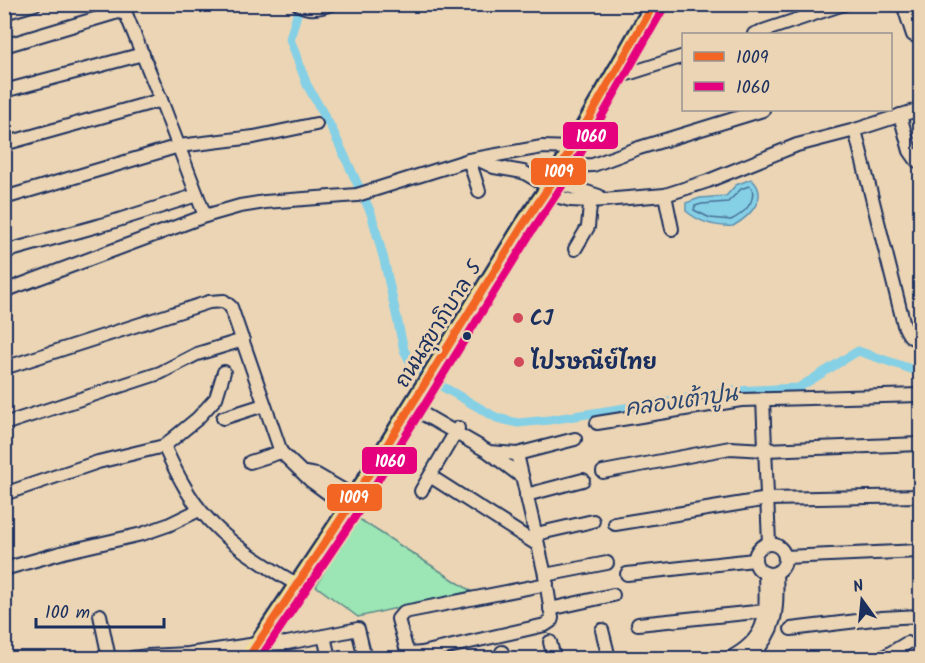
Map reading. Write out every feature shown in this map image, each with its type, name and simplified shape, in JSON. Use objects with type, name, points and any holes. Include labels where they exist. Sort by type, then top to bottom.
[{"type":"main road","name":"ถนนสุขาภิบาล 5","points":[[248,658],[351,503],[549,187],[654,4]]},
{"type":"street","points":[[4,13],[35,4]]},
{"type":"street","points":[[301,6],[318,9],[332,4]]},
{"type":"street","points":[[757,33],[844,4]]},
{"type":"street","points":[[903,4],[913,35]]},
{"type":"street","points":[[4,46],[123,12],[128,17],[143,54],[205,216]]},
{"type":"street","points":[[4,91],[143,54]]},
{"type":"street","points":[[612,79],[682,57]]},
{"type":"street","points":[[4,144],[161,100]]},
{"type":"street","points":[[473,160],[494,167],[523,172],[549,187],[591,197],[665,195],[708,181],[797,145],[921,109]]},
{"type":"street","points":[[563,162],[572,166],[593,165],[639,148],[759,111]]},
{"type":"street","points":[[900,115],[910,151],[917,161],[921,162]]},
{"type":"street","points":[[4,198],[179,146],[254,137],[316,124]]},
{"type":"street","points":[[855,130],[904,325],[908,335],[917,339]]},
{"type":"street","points":[[4,291],[205,216],[265,202],[361,194],[473,160],[542,147],[572,148]]},
{"type":"street","points":[[523,172],[530,149]]},
{"type":"street","points":[[473,160],[479,191]]},
{"type":"street","points":[[4,252],[112,222],[197,195]]},
{"type":"street","points":[[665,195],[672,228]]},
{"type":"street","points":[[576,249],[588,227],[591,197]]},
{"type":"street","points":[[4,368],[198,305],[224,302],[231,307],[281,452],[305,473],[310,481],[351,503]]},
{"type":"street","points":[[4,424],[160,373],[197,354],[243,340]]},
{"type":"street","points":[[4,494],[98,462],[164,446],[197,419],[216,398],[224,372]]},
{"type":"street","points":[[597,423],[763,399],[921,395]]},
{"type":"street","points":[[763,399],[769,543]]},
{"type":"street","points":[[223,418],[264,405]]},
{"type":"street","points":[[413,405],[459,432],[522,477]]},
{"type":"street","points":[[421,492],[459,432]]},
{"type":"street","points":[[489,452],[517,454],[575,439]]},
{"type":"street","points":[[603,472],[730,448],[765,450],[921,444]]},
{"type":"street","points":[[164,446],[183,485],[199,510],[219,531],[242,551],[298,585]]},
{"type":"street","points":[[250,462],[281,452]]},
{"type":"street","points":[[517,454],[546,580],[551,621],[545,625],[415,655],[406,648],[398,619],[400,615],[409,610],[546,580],[607,563]]},
{"type":"street","points":[[430,476],[537,540],[593,521]]},
{"type":"street","points":[[526,495],[583,480]]},
{"type":"street","points":[[615,524],[768,499],[921,496]]},
{"type":"street","points":[[4,569],[142,534],[199,510]]},
{"type":"street","points":[[769,543],[778,546],[785,557],[783,567],[770,573],[759,570],[754,560],[758,549],[769,543]]},
{"type":"street","points":[[785,557],[921,551]]},
{"type":"street","points":[[627,574],[754,560]]},
{"type":"street","points":[[730,658],[742,652],[758,637],[764,622],[770,573]]},
{"type":"street","points":[[750,658],[767,639],[777,610],[770,573]]},
{"type":"street","points":[[550,609],[613,595]]},
{"type":"street","points":[[638,624],[766,611]]},
{"type":"street","points":[[100,615],[109,658]]},
{"type":"street","points":[[791,629],[882,618],[921,616]]},
{"type":"street","points":[[132,658],[188,654],[257,644],[287,643],[358,629],[365,658]]},
{"type":"street","points":[[602,630],[609,658]]},
{"type":"street","points":[[324,636],[329,658]]},
{"type":"street","points":[[550,642],[554,658]]},
{"type":"street","points":[[882,658],[907,643]]},
{"type":"green space","points":[[356,517],[471,591],[358,617],[316,586]]},
{"type":"water","points":[[751,179],[759,192],[756,206],[733,226],[708,223],[686,211],[686,203],[700,198],[726,196],[736,185]]},
{"type":"waterway","name":"คลองเต้าปูน","points":[[300,4],[290,39],[307,85],[332,129],[371,213],[404,350],[411,363],[421,370]]},
{"type":"waterway","name":"คลองเต้าปูน","points":[[438,384],[497,418],[518,423],[733,391],[798,388],[858,351],[920,372]]},
{"type":"transit line","name":"1009","points":[[248,658],[348,508],[523,225],[553,181],[654,4]]},
{"type":"transit line","name":"1060","points":[[260,658],[357,514],[562,186],[663,9]]},
{"type":"place","name":"CJ","points":[[518,318]]},
{"type":"place","name":"ไปรษณีย์ไทย","points":[[519,362]]}]
